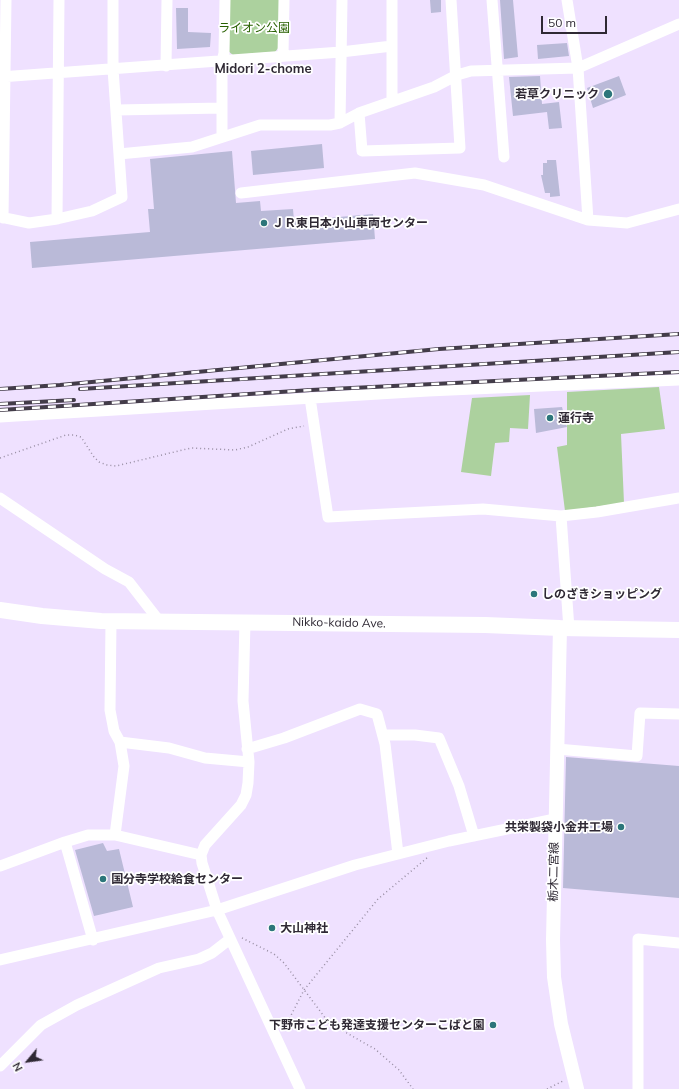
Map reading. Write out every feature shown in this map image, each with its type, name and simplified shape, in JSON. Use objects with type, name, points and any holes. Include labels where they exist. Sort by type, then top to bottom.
[{"type":"highway","name":"Nikko-kaido Ave.","points":[[0,610],[42,616],[111,622],[485,625],[679,630]]},
{"type":"main road","name":"栃木二宮線","points":[[565,628],[557,749],[553,940],[554,977],[561,1024],[576,1082]]},
{"type":"street","points":[[6,0],[2,77],[2,218],[29,223],[57,219],[92,211],[122,197],[113,69],[114,0]]},
{"type":"street","points":[[57,219],[59,0]]},
{"type":"street","points":[[166,66],[167,0]]},
{"type":"street","points":[[222,138],[222,61],[224,53],[225,0]]},
{"type":"street","points":[[283,56],[284,0]]},
{"type":"street","points":[[340,123],[342,0]]},
{"type":"street","points":[[392,0],[392,100]]},
{"type":"street","points":[[359,113],[362,151],[460,148],[457,75],[451,0]]},
{"type":"street","points":[[492,0],[504,157]]},
{"type":"street","points":[[567,0],[578,68],[588,220]]},
{"type":"street","points":[[119,154],[192,147],[260,125],[330,125],[340,123],[359,113],[392,100],[434,87],[457,75],[471,71],[498,69],[578,68],[679,24]]},
{"type":"street","points":[[2,77],[58,72],[166,66],[341,52],[392,46]]},
{"type":"street","points":[[116,110],[222,108]]},
{"type":"street","points":[[241,193],[415,174],[484,185],[588,220],[627,223],[679,209]]},
{"type":"street","points":[[0,417],[310,398],[679,380]]},
{"type":"street","points":[[310,398],[328,517],[483,509],[561,516],[597,512],[679,498]]},
{"type":"street","points":[[0,498],[105,569],[129,582],[160,622]]},
{"type":"street","points":[[561,516],[567,571],[565,628]]},
{"type":"street","points":[[111,622],[110,710],[114,731],[120,742],[124,771],[115,835]]},
{"type":"street","points":[[245,622],[242,691],[249,762],[248,783],[243,800],[210,839],[201,855],[206,878],[217,910],[300,1089]]},
{"type":"street","points":[[247,749],[284,738],[360,709],[377,714],[383,735],[398,854]]},
{"type":"street","points":[[557,749],[637,756],[640,713],[679,714]]},
{"type":"street","points":[[383,735],[439,738],[459,786],[474,836]]},
{"type":"street","points":[[120,742],[169,748],[204,758],[249,762]]},
{"type":"street","points":[[0,960],[93,940],[217,910],[348,867],[474,836],[555,819]]},
{"type":"street","points":[[0,866],[88,835],[115,835],[201,855]]},
{"type":"street","points":[[65,842],[93,940]]},
{"type":"street","points":[[0,1066],[41,1025],[65,1011],[159,968],[199,959],[212,953],[229,936]]},
{"type":"street","points":[[638,1089],[638,939],[679,943]]},
{"type":"path","points":[[0,458],[66,435],[74,435],[81,437],[99,462],[116,466],[191,448],[235,450],[248,447],[288,429],[314,425]]},
{"type":"path","points":[[278,1039],[304,990],[378,899],[431,855]]},
{"type":"path","points":[[229,936],[234,935],[274,954],[284,963],[329,1023],[375,1049],[399,1070],[412,1089]]},
{"type":"path","points":[[547,1089],[576,1082]]},
{"type":"green space","name":"ライオン公園","points":[[229,0],[280,0],[279,47],[275,52],[233,55],[228,51]]},
{"type":"green space","points":[[659,387],[665,429],[621,434],[624,503],[565,511],[557,447],[567,445],[567,392]]},
{"type":"green space","points":[[530,395],[528,429],[510,428],[509,442],[495,443],[491,476],[461,472],[472,398]]},
{"type":"building","points":[[430,0],[441,0],[441,12],[431,13]]},
{"type":"building","points":[[500,0],[513,0],[518,57],[504,59]]},
{"type":"building","points":[[176,8],[188,8],[188,32],[211,33],[210,47],[177,49]]},
{"type":"building","points":[[567,43],[569,56],[538,59],[537,45]]},
{"type":"building","points":[[540,76],[542,104],[559,102],[562,128],[549,129],[547,112],[513,116],[509,77]]},
{"type":"building","points":[[619,76],[626,95],[593,108],[587,88]]},
{"type":"building","points":[[322,144],[324,168],[253,175],[251,151]]},
{"type":"building","name":"ＪＲ東日本小山車両センター","points":[[232,151],[236,203],[260,201],[261,211],[293,209],[294,221],[373,214],[375,239],[32,268],[30,242],[150,232],[148,209],[154,209],[150,159]]},
{"type":"building","points":[[547,160],[556,160],[560,196],[550,197],[550,193],[545,193],[541,175],[543,175],[543,163],[547,163]]},
{"type":"building","name":"蓮行寺","points":[[562,407],[567,427],[536,433],[534,409]]},
{"type":"building","name":"共栄製袋小金井工場","points":[[566,757],[679,766],[679,898],[563,888]]},
{"type":"building","name":"国分寺学校給食センター","points":[[103,843],[107,851],[119,849],[133,907],[94,916],[75,850]]},
{"type":"railway","points":[[0,389],[60,385],[439,349],[679,334]]},
{"type":"railway","points":[[80,389],[679,352]]},
{"type":"railway","points":[[0,410],[311,390],[679,372]]},
{"type":"railway","points":[[0,404],[74,400]]},
{"type":"place","name":"若草クリニック","points":[[608,94]]},
{"type":"place","name":"ＪＲ東日本小山車両センター","points":[[264,223]]},
{"type":"place","name":"蓮行寺","points":[[550,418]]},
{"type":"place","name":"しのざきショッピング","points":[[534,594]]},
{"type":"place","name":"共栄製袋小金井工場","points":[[621,827]]},
{"type":"place","name":"国分寺学校給食センター","points":[[103,879]]},
{"type":"place","name":"大山神社","points":[[272,928]]},
{"type":"place","name":"下野市こども発達支援センターこばと園","points":[[493,1025]]},
{"type":"district","name":"Midori 2-chome","points":[[263,69]]}]
